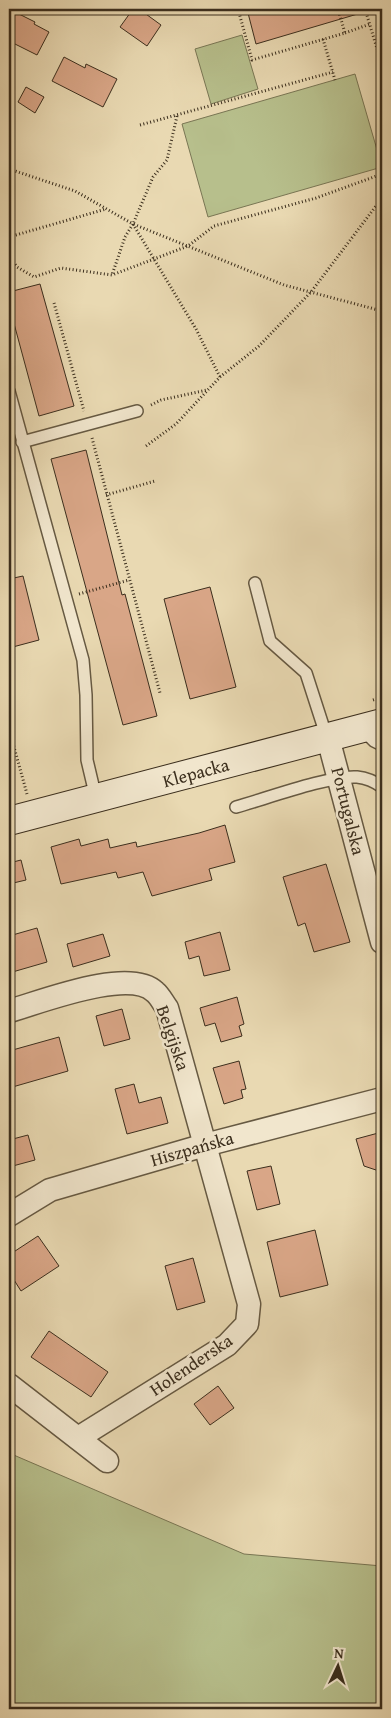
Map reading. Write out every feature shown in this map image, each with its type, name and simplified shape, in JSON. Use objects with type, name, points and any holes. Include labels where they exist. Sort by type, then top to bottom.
[{"type":"street","name":"Klepacka","points":[[9,821],[328,738],[376,732]]},
{"type":"street","name":"Portugalska","points":[[328,738],[382,942]]},
{"type":"street","name":"Belgijska","points":[[9,1011],[110,982],[137,983],[155,991],[167,1008],[205,1145]]},
{"type":"street","name":"Hiszpańska","points":[[9,1215],[50,1190],[205,1145],[382,1099]]},
{"type":"street","name":"Holenderska","points":[[78,1438],[227,1345],[247,1324],[249,1304],[205,1145]]},
{"type":"street","points":[[9,1385],[107,1461]]},
{"type":"lane","points":[[9,391],[85,677],[87,760],[97,799]]},
{"type":"lane","points":[[22,442],[137,411]]},
{"type":"lane","points":[[254,583],[270,641],[306,673],[328,738]]},
{"type":"lane","points":[[236,807],[338,778],[356,777],[372,780],[382,786]]},
{"type":"path","points":[[238,9],[252,60],[370,24]]},
{"type":"path","points":[[338,9],[345,33]]},
{"type":"path","points":[[365,9],[382,64]]},
{"type":"path","points":[[323,39],[335,80]]},
{"type":"path","points":[[140,125],[333,72]]},
{"type":"path","points":[[112,275],[125,237],[133,224],[152,177],[167,160],[177,116]]},
{"type":"path","points":[[377,150],[382,149]]},
{"type":"path","points":[[9,170],[76,191],[133,224],[284,285],[382,311]]},
{"type":"path","points":[[9,256],[17,266],[34,277],[61,268],[112,275],[188,246],[214,226],[316,198],[382,174]]},
{"type":"path","points":[[146,446],[176,424],[220,377],[259,346],[311,292],[382,198]]},
{"type":"path","points":[[9,237],[107,209]]},
{"type":"path","points":[[133,224],[196,329],[220,377]]},
{"type":"path","points":[[54,303],[160,693]]},
{"type":"path","points":[[137,411],[162,400],[208,390]]},
{"type":"path","points":[[106,495],[155,482]]},
{"type":"path","points":[[65,597],[129,580]]},
{"type":"path","points":[[9,729],[27,795]]},
{"type":"green space","points":[[242,35],[258,89],[211,104],[195,49]]},
{"type":"green space","points":[[355,74],[382,167],[208,217],[182,124]]},
{"type":"green space","points":[[9,1453],[244,1554],[382,1566],[382,1709],[9,1709]]},
{"type":"building","points":[[9,9],[35,22],[34,24],[49,32],[37,55],[9,41]]},
{"type":"building","points":[[133,9],[139,9],[161,25],[147,46],[120,27]]},
{"type":"building","points":[[263,9],[361,9],[361,13],[256,44],[248,13]]},
{"type":"building","points":[[64,57],[85,68],[86,64],[117,79],[103,107],[52,81]]},
{"type":"building","points":[[26,87],[44,97],[35,113],[18,102]]},
{"type":"building","points":[[40,284],[74,406],[39,416],[9,305],[9,292]]},
{"type":"building","points":[[86,450],[122,595],[125,594],[157,716],[123,725],[51,459]]},
{"type":"building","points":[[23,576],[39,640],[9,648],[9,579]]},
{"type":"building","points":[[210,587],[236,687],[190,699],[164,599]]},
{"type":"building","points":[[225,825],[235,862],[209,869],[212,880],[152,896],[143,872],[118,878],[116,872],[61,884],[51,847],[79,839],[81,846],[108,839],[110,848],[136,842],[137,847]]},
{"type":"building","points":[[21,860],[26,880],[9,884],[9,863]]},
{"type":"building","points":[[326,864],[350,942],[314,952],[305,923],[298,926],[283,877]]},
{"type":"building","points":[[37,928],[47,962],[9,973],[9,936]]},
{"type":"building","points":[[220,932],[230,970],[204,976],[199,956],[189,959],[185,942]]},
{"type":"building","points":[[103,934],[110,956],[73,967],[67,944]]},
{"type":"building","points":[[237,997],[244,1024],[239,1026],[242,1036],[221,1042],[215,1023],[205,1026],[200,1008]]},
{"type":"building","points":[[122,1009],[130,1039],[104,1046],[96,1016]]},
{"type":"building","points":[[59,1037],[68,1071],[9,1088],[9,1051]]},
{"type":"building","points":[[239,1061],[246,1089],[241,1090],[243,1098],[224,1104],[213,1068]]},
{"type":"building","points":[[134,1084],[139,1103],[161,1097],[168,1123],[127,1134],[115,1089]]},
{"type":"building","points":[[382,1132],[382,1172],[364,1166],[356,1139]]},
{"type":"building","points":[[28,1135],[35,1160],[9,1167],[9,1140]]},
{"type":"building","points":[[271,1166],[280,1204],[257,1210],[247,1171]]},
{"type":"building","points":[[315,1230],[328,1285],[280,1297],[267,1242]]},
{"type":"building","points":[[38,1236],[59,1266],[21,1291],[9,1272],[9,1255]]},
{"type":"building","points":[[193,1258],[205,1302],[177,1310],[165,1266]]},
{"type":"building","points":[[49,1331],[108,1372],[91,1397],[31,1357]]},
{"type":"building","points":[[218,1386],[234,1408],[210,1425],[194,1404]]}]
